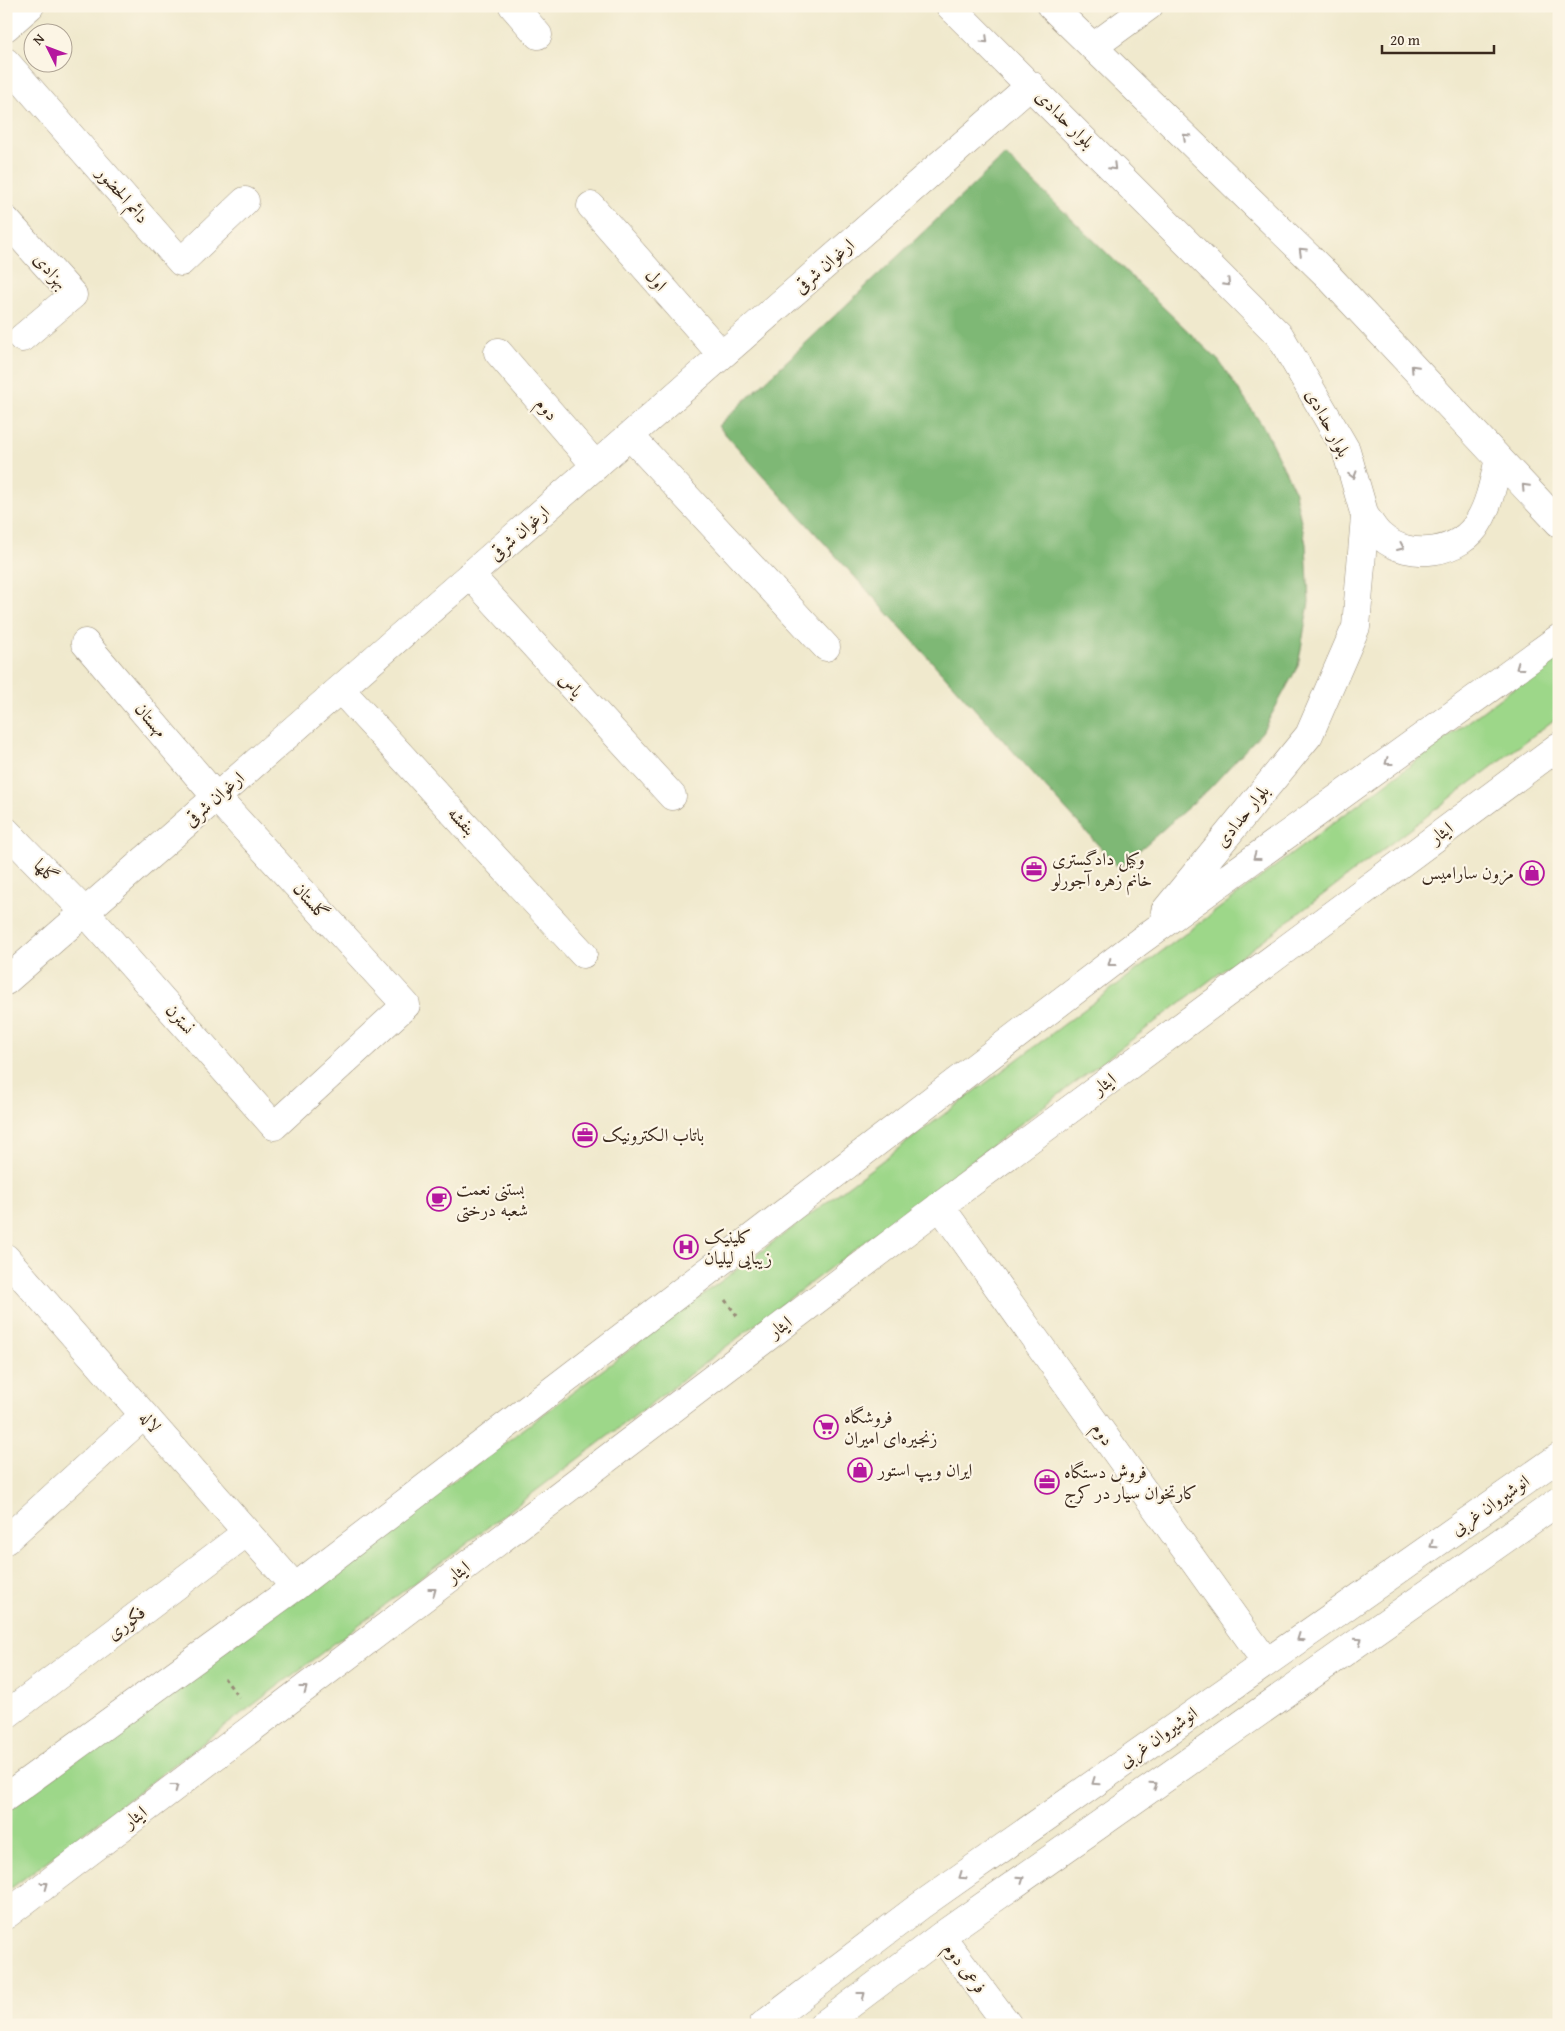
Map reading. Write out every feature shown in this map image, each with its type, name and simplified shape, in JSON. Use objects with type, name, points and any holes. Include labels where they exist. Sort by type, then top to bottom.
[{"type":"street","points":[[6,27],[30,6]]},
{"type":"street","points":[[513,6],[538,35]]},
{"type":"street","name":"بلوار حدادی","points":[[950,6],[1280,336],[1346,450],[1365,516],[1356,627],[1309,735],[1140,941]]},
{"type":"street","points":[[1051,6],[1328,276],[1559,523]]},
{"type":"street","points":[[1093,47],[1149,6]]},
{"type":"street","name":"دائم الحضور","points":[[6,62],[181,262],[246,201]]},
{"type":"street","name":"ارغوان شرقی","points":[[6,981],[1031,85]]},
{"type":"street","name":"اول","points":[[591,206],[722,355]]},
{"type":"street","name":"بهزادی","points":[[6,220],[73,295],[22,338]]},
{"type":"street","name":"دوم","points":[[498,352],[596,466]]},
{"type":"street","points":[[630,436],[826,647]]},
{"type":"street","points":[[1365,516],[1382,538],[1406,550],[1433,552],[1459,542],[1479,523],[1499,459]]},
{"type":"street","name":"یاس","points":[[470,575],[672,796]]},
{"type":"street","points":[[6,1797],[294,1587],[1140,941],[1559,638]]},
{"type":"street","name":"مهستان","points":[[85,643],[216,797]]},
{"type":"street","name":"بنفشه","points":[[340,689],[583,954]]},
{"type":"street","name":"ایثار","points":[[6,1915],[940,1206],[1559,746]]},
{"type":"street","name":"گلستان","points":[[216,797],[406,1006],[274,1126]]},
{"type":"street","name":"گلها","points":[[6,831],[85,912]]},
{"type":"street","name":"نسترن","points":[[85,912],[274,1126]]},
{"type":"street","name":"دوم","points":[[940,1206],[1266,1662]]},
{"type":"street","name":"لاله","points":[[6,1258],[294,1587]]},
{"type":"street","points":[[6,1540],[144,1415]]},
{"type":"street","name":"انوشیروان غربی","points":[[763,2025],[920,1906],[1559,1457]]},
{"type":"street","name":"انوشیروان غربی","points":[[823,2025],[941,1936],[1559,1502]]},
{"type":"street","name":"فکوری","points":[[6,1715],[247,1532]]},
{"type":"street","name":"فرعی دوم","points":[[941,1936],[1008,2025]]},
{"type":"path","points":[[703,1274],[759,1343]]},
{"type":"path","points":[[205,1652],[259,1723]]},
{"type":"green space","points":[[1005,155],[1219,361],[1264,428],[1294,489],[1306,544],[1309,602],[1298,666],[1262,732],[1209,789],[1119,868],[718,426]]},
{"type":"green space","points":[[1559,654],[1559,716],[6,1892],[6,1812],[521,1431]]},
{"type":"place","name":"وکیل دادگستری خانم زهره آجورلو","points":[[1034,869]]},
{"type":"place","name":"مزون سارامیس","points":[[1532,873]]},
{"type":"place","name":"باتاب الکترونیک","points":[[585,1135]]},
{"type":"place","name":"بستنی نعمت شعبه درختی","points":[[439,1199]]},
{"type":"place","name":"کلینیک زیبایی لیلیان","points":[[686,1247]]},
{"type":"place","name":"فروشگاه زنجیره‌ای امیران","points":[[826,1427]]},
{"type":"place","name":"ایران ویپ استور","points":[[860,1470]]},
{"type":"place","name":"فروش دستگاه کارتخوان سیار در کرج","points":[[1047,1482]]}]
